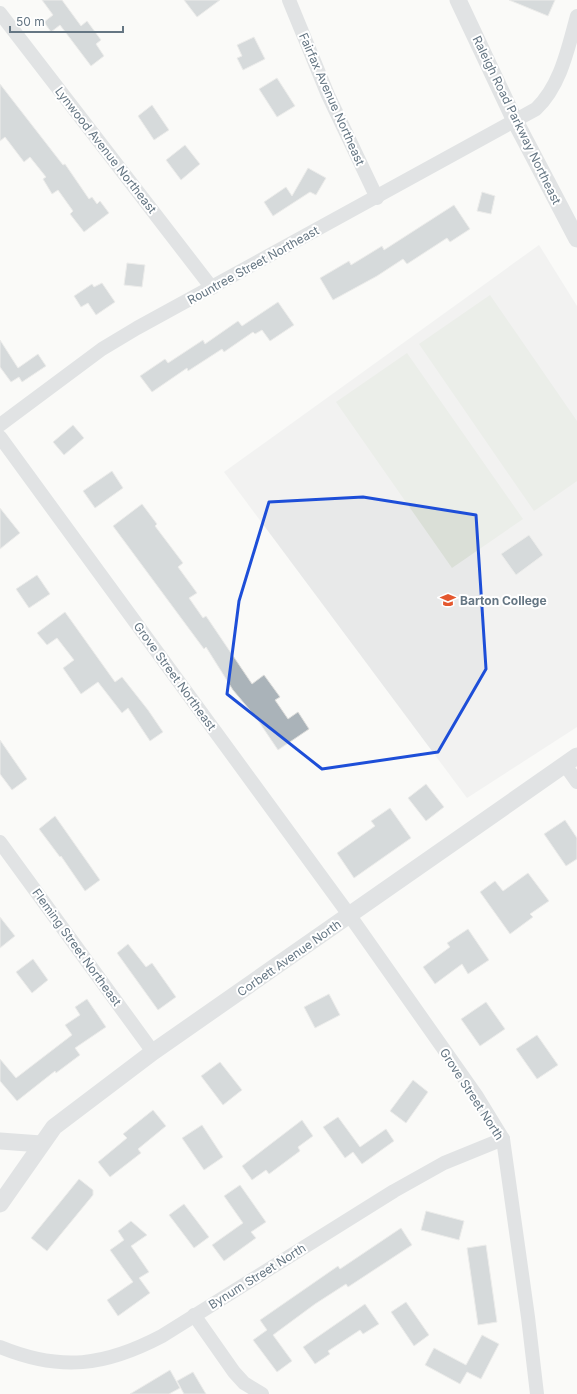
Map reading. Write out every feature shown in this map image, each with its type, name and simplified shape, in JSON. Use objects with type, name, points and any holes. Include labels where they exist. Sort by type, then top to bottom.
[{"type":"street","name":"Fairfax Avenue Northeast","points":[[289,0],[328,95],[377,198]]},
{"type":"street","name":"Raleigh Road Parkway Northeast","points":[[458,0],[515,121],[577,239]]},
{"type":"street","name":"Lynwood Avenue Northeast","points":[[0,13],[212,288]]},
{"type":"street","name":"Rountree Street Northeast","points":[[0,425],[102,349],[536,109],[554,88],[577,16]]},
{"type":"street","name":"Grove Street Northeast","points":[[0,437],[350,916]]},
{"type":"street","name":"Corbett Avenue North","points":[[0,1204],[54,1127],[153,1052],[571,761]]},
{"type":"street","points":[[571,761],[577,782]]},
{"type":"street","name":"Fleming Street Northeast","points":[[0,842],[153,1052]]},
{"type":"street","name":"Grove Street North","points":[[350,916],[476,1094],[503,1139],[527,1310],[536,1394]]},
{"type":"street","name":"Bynum Street North","points":[[0,1347],[29,1357],[56,1363],[79,1364],[109,1358],[137,1349],[162,1336],[394,1191],[444,1163],[503,1139]]},
{"type":"street","points":[[0,1141],[42,1144]]},
{"type":"street","points":[[194,1315],[234,1372],[244,1383],[262,1394]]},
{"type":"highlighted area","points":[[363,497],[476,515],[486,669],[438,752],[322,769],[227,694],[239,601],[269,502]]},
{"type":"shaded area","name":"Barton College","points":[[539,245],[577,306],[577,727],[467,798],[224,472]]},
{"type":"shaded area","points":[[490,295],[577,421],[577,481],[534,511],[419,344]]},
{"type":"shaded area","points":[[407,353],[523,519],[452,568],[336,402]]},
{"type":"building","points":[[42,0],[62,0],[81,26],[87,21],[101,40],[96,44],[104,56],[91,66],[60,25],[51,32],[44,22],[53,15]]},
{"type":"building","points":[[184,0],[220,0],[197,17]]},
{"type":"building","points":[[509,0],[555,0],[548,16]]},
{"type":"building","points":[[254,37],[265,59],[243,70],[237,58],[242,56],[237,45]]},
{"type":"building","points":[[277,78],[295,106],[277,117],[259,89]]},
{"type":"building","points":[[0,84],[63,165],[65,164],[89,199],[92,197],[97,204],[100,201],[109,213],[84,232],[70,214],[73,211],[58,190],[52,194],[43,179],[46,177],[30,157],[24,162],[5,137],[0,141]]},
{"type":"building","points":[[152,105],[169,130],[154,140],[138,116]]},
{"type":"building","points":[[185,145],[200,164],[181,180],[166,160]]},
{"type":"building","points":[[308,168],[326,178],[316,195],[310,192],[273,216],[264,202],[286,187],[292,196]]},
{"type":"building","points":[[482,192],[495,196],[491,214],[477,211]]},
{"type":"building","points":[[454,205],[470,229],[450,242],[447,238],[407,264],[403,259],[377,276],[333,300],[320,278],[349,261],[351,265],[382,246],[384,250]]},
{"type":"building","points":[[127,263],[145,265],[142,287],[124,285]]},
{"type":"building","points":[[102,283],[115,302],[96,315],[88,303],[81,307],[74,296],[92,284],[94,287]]},
{"type":"building","points":[[278,302],[294,325],[270,341],[262,330],[255,334],[253,332],[224,352],[222,349],[188,371],[187,368],[152,392],[140,376],[165,359],[168,363],[203,340],[205,344],[238,321],[242,326]]},
{"type":"building","points":[[0,340],[18,368],[38,354],[46,366],[22,382],[19,377],[11,382],[0,367]]},
{"type":"building","points":[[73,425],[84,438],[64,455],[53,442]]},
{"type":"building","points":[[112,471],[123,488],[95,508],[83,491]]},
{"type":"building","points":[[142,504],[157,524],[155,526],[183,563],[178,567],[197,593],[189,598],[203,618],[206,616],[252,684],[264,675],[280,697],[275,700],[288,719],[298,712],[309,729],[278,750],[255,716],[233,690],[206,647],[204,649],[113,526]]},
{"type":"building","points":[[0,508],[20,533],[0,549]]},
{"type":"building","points":[[529,535],[543,555],[516,575],[501,554]]},
{"type":"building","points":[[37,575],[50,594],[29,608],[16,589]]},
{"type":"building","points":[[65,612],[115,682],[122,677],[163,732],[150,741],[128,708],[122,713],[98,682],[81,694],[63,668],[74,660],[57,638],[47,645],[37,633]]},
{"type":"building","points":[[0,740],[27,779],[12,790],[0,774]]},
{"type":"building","points":[[426,784],[444,807],[426,821],[408,798]]},
{"type":"building","points":[[390,808],[411,838],[354,878],[337,853],[375,826],[371,821]]},
{"type":"building","points":[[55,816],[100,880],[85,891],[61,856],[60,857],[39,829]]},
{"type":"building","points":[[565,820],[577,838],[577,859],[566,866],[544,834]]},
{"type":"building","points":[[528,873],[549,901],[530,914],[533,917],[510,934],[480,892],[495,881],[503,891]]},
{"type":"building","points":[[0,917],[15,936],[0,948]]},
{"type":"building","points":[[468,929],[489,960],[468,974],[462,964],[435,984],[423,967],[450,947],[447,943]]},
{"type":"building","points":[[128,944],[146,967],[152,963],[176,997],[158,1010],[117,953]]},
{"type":"building","points":[[33,959],[48,980],[32,993],[16,972]]},
{"type":"building","points":[[329,994],[340,1015],[315,1028],[304,1007]]},
{"type":"building","points":[[87,999],[106,1027],[75,1048],[80,1055],[56,1073],[55,1071],[17,1101],[0,1081],[0,1059],[16,1078],[72,1035],[65,1025],[80,1015],[75,1007]]},
{"type":"building","points":[[486,1002],[505,1029],[480,1046],[461,1019]]},
{"type":"building","points":[[537,1035],[558,1065],[537,1079],[516,1049]]},
{"type":"building","points":[[220,1062],[242,1090],[223,1105],[201,1076]]},
{"type":"building","points":[[413,1080],[428,1092],[406,1123],[390,1111]]},
{"type":"building","points":[[153,1110],[166,1126],[138,1149],[141,1153],[110,1177],[98,1162],[127,1138],[123,1134]]},
{"type":"building","points":[[338,1117],[360,1147],[386,1129],[394,1141],[362,1164],[353,1152],[345,1158],[323,1127]]},
{"type":"building","points":[[302,1120],[313,1136],[298,1147],[300,1151],[269,1174],[266,1170],[252,1180],[242,1166]]},
{"type":"building","points":[[202,1125],[223,1157],[204,1170],[182,1138]]},
{"type":"building","points":[[79,1179],[93,1190],[93,1195],[47,1251],[31,1238]]},
{"type":"building","points":[[240,1185],[266,1222],[251,1232],[256,1238],[224,1261],[212,1245],[243,1223],[224,1196]]},
{"type":"building","points":[[184,1204],[209,1237],[194,1248],[169,1215]]},
{"type":"building","points":[[426,1211],[464,1221],[459,1240],[421,1230]]},
{"type":"building","points":[[131,1221],[147,1235],[131,1246],[149,1272],[139,1278],[150,1293],[118,1316],[107,1300],[133,1282],[110,1250],[124,1240],[118,1231]]},
{"type":"building","points":[[401,1228],[412,1245],[348,1287],[346,1284],[315,1304],[273,1335],[292,1361],[277,1372],[253,1340],[267,1330],[260,1320],[338,1266],[340,1269]]},
{"type":"building","points":[[486,1245],[497,1322],[478,1325],[467,1248]]},
{"type":"building","points":[[406,1302],[429,1335],[414,1346],[391,1312]]},
{"type":"building","points":[[365,1304],[379,1324],[363,1334],[360,1330],[328,1351],[330,1354],[315,1364],[303,1347]]},
{"type":"building","points":[[482,1335],[499,1344],[481,1379],[467,1372],[460,1384],[425,1365],[434,1348],[466,1365]]},
{"type":"building","points":[[170,1370],[180,1388],[169,1394],[130,1394]]},
{"type":"building","points":[[193,1372],[206,1394],[184,1394],[177,1381]]},
{"type":"place","name":"Barton College","points":[[448,600]]}]
